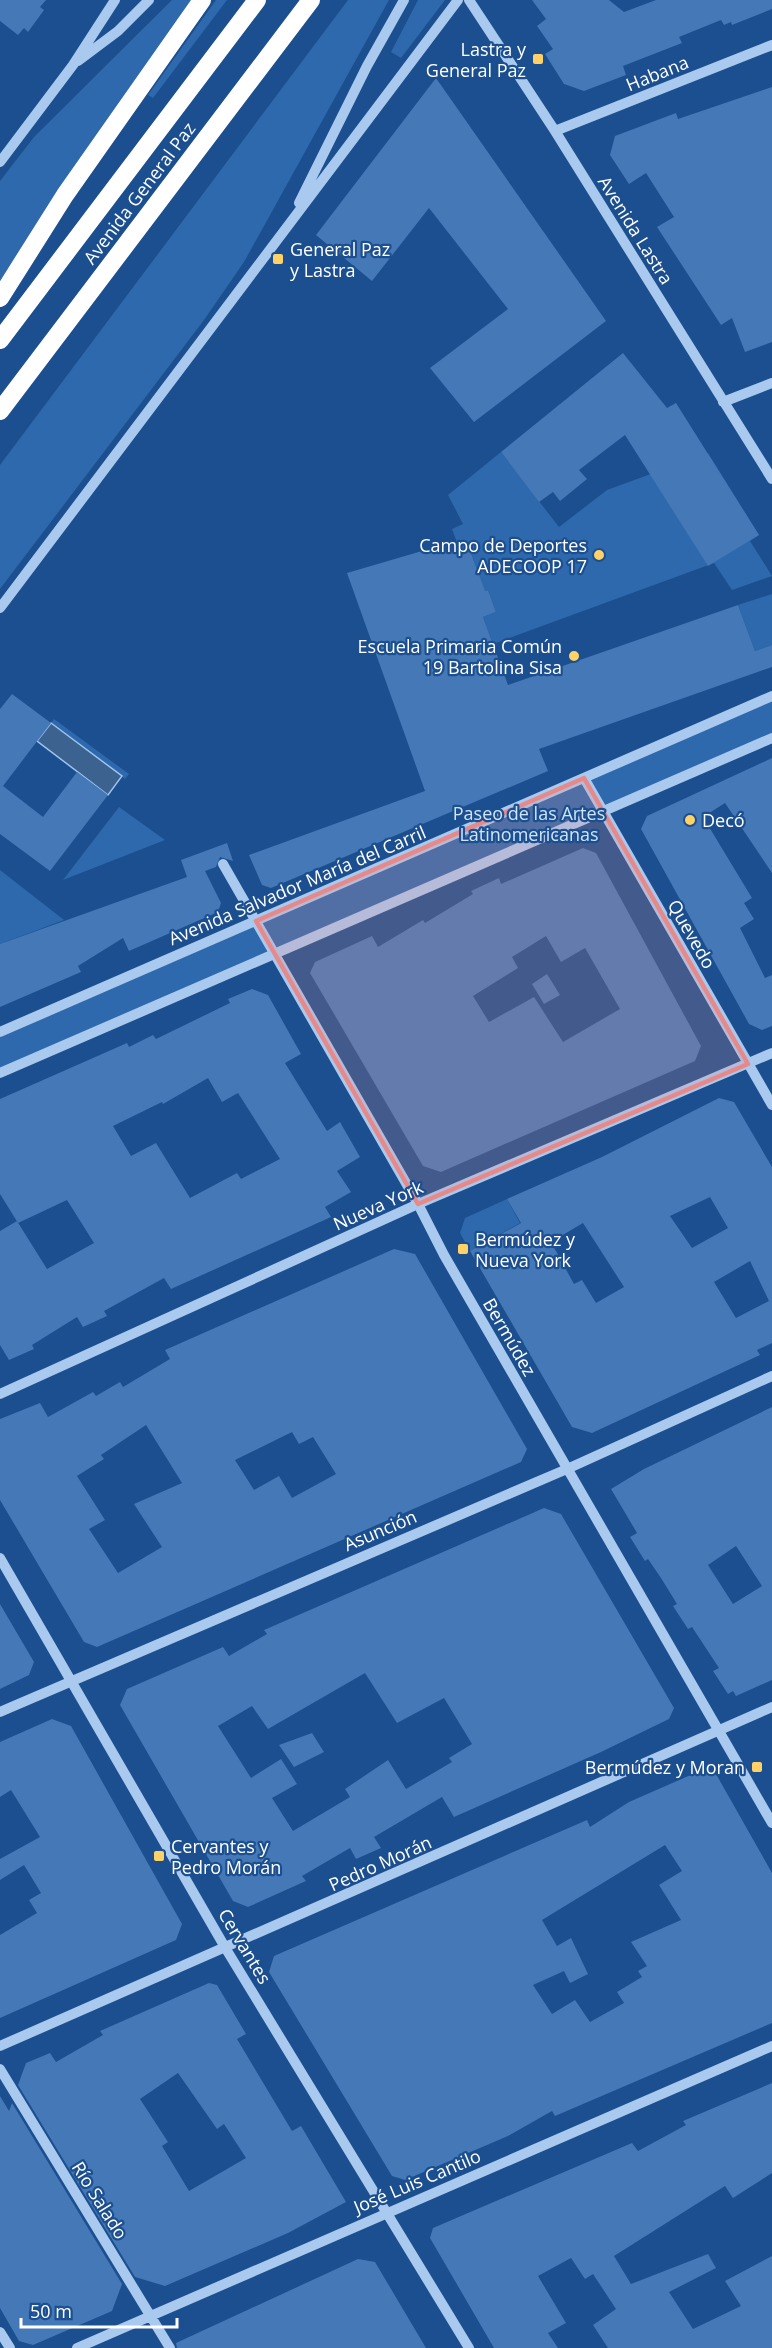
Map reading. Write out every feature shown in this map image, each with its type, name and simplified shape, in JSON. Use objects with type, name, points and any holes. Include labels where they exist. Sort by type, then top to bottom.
[{"type":"highway","points":[[0,298],[65,195],[202,0]]},
{"type":"highway","name":"Avenida General Paz","points":[[0,340],[257,0]]},
{"type":"highway","name":"Avenida General Paz","points":[[0,411],[311,0]]},
{"type":"street","points":[[0,162],[74,65],[115,0]]},
{"type":"street","points":[[74,65],[118,31],[149,0]]},
{"type":"street","points":[[288,225],[367,66],[404,0]]},
{"type":"street","points":[[0,608],[237,297],[288,225],[458,0]]},
{"type":"street","name":"Avenida Lastra","points":[[469,0],[555,131],[772,479]]},
{"type":"street","name":"Habana","points":[[555,131],[772,45]]},
{"type":"street","points":[[723,402],[772,383]]},
{"type":"street","name":"Avenida Salvador María del Carril","points":[[0,1032],[772,696]]},
{"type":"street","points":[[0,1073],[772,738]]},
{"type":"street","name":"Quevedo","points":[[584,778],[772,1105]]},
{"type":"street","name":"Bermúdez","points":[[223,864],[717,1732],[772,1823]]},
{"type":"street","name":"Nueva York","points":[[0,1394],[418,1204],[772,1053]]},
{"type":"street","name":"Asunción","points":[[0,1712],[567,1469],[772,1376]]},
{"type":"street","name":"Cervantes","points":[[0,1558],[226,1949],[469,2348]]},
{"type":"street","name":"Pedro Morán","points":[[0,2046],[226,1949],[772,1707]]},
{"type":"street","name":"José Luis Cantilo","points":[[77,2348],[772,2046]]},
{"type":"street","name":"Río Salado","points":[[0,2069],[171,2348]]},
{"type":"street","points":[[0,2332],[10,2348]]},
{"type":"highlighted area","points":[[584,778],[748,1064],[418,1204],[256,921]]},
{"type":"green space","points":[[172,0],[194,0],[0,281],[0,181],[34,137]]},
{"type":"green space","points":[[216,0],[227,0],[153,98],[148,95]]},
{"type":"green space","points":[[348,0],[389,0],[244,262],[204,320],[0,589],[0,465]]},
{"type":"green space","points":[[418,0],[445,0],[401,58],[391,52]]},
{"type":"green space","name":"Campo de Deportes ADECOOP 17","points":[[501,452],[559,527],[607,490],[708,453],[759,535],[750,541],[772,576],[732,590],[714,563],[493,644],[483,617],[496,612],[488,590],[475,594],[477,569],[468,545],[459,548],[452,529],[463,524],[448,495]]},
{"type":"green space","points":[[772,594],[772,645],[755,651],[738,605]]},
{"type":"green space","name":"Paseo de las Artes Latinomericanas","points":[[772,696],[772,738],[0,1073],[0,1032]]},
{"type":"green space","points":[[54,719],[129,774],[125,779],[51,723]]},
{"type":"green space","points":[[119,807],[165,840],[63,880]]},
{"type":"green space","points":[[0,870],[64,920],[0,944]]},
{"type":"green space","points":[[507,1199],[520,1223],[470,1251],[460,1233],[465,1218]]},
{"type":"shaded area","points":[[51,723],[122,776],[108,795],[37,741]]},
{"type":"building","points":[[0,0],[46,0],[40,7],[44,10],[28,32],[24,28],[18,35],[0,21]]},
{"type":"building","points":[[532,0],[609,0],[624,12],[656,0],[772,0],[772,9],[732,25],[731,22],[724,25],[721,20],[679,37],[682,43],[623,66],[626,75],[584,91],[564,84],[545,54],[553,49],[537,26],[546,19]]},
{"type":"building","points":[[436,78],[606,321],[474,422],[430,368],[508,309],[429,208],[372,281],[316,235]]},
{"type":"building","points":[[772,87],[772,342],[745,352],[732,318],[721,325],[657,227],[674,217],[646,173],[629,184],[610,155],[615,136],[676,113],[678,119]]},
{"type":"building","points":[[623,353],[667,408],[676,403],[759,535],[708,566],[625,435],[579,470],[587,479],[560,501],[553,492],[539,502],[501,452]]},
{"type":"building","name":"Escuela Primaria Común 19 Bartolina Sisa","points":[[456,541],[459,548],[468,545],[485,591],[488,590],[496,612],[483,617],[508,685],[738,605],[755,651],[772,645],[772,667],[539,749],[548,771],[271,888],[262,885],[249,855],[425,791],[347,573]]},
{"type":"building","points":[[12,694],[51,723],[3,786],[43,817],[77,772],[108,795],[50,871],[0,834],[0,709]]},
{"type":"building","points":[[772,758],[772,873],[725,803],[703,817],[752,898],[744,903],[754,919],[740,928],[765,978],[772,975],[772,1026],[762,1030],[749,1024],[641,829],[647,816]]},
{"type":"building","points":[[227,843],[233,861],[220,857],[216,867],[205,871],[221,903],[218,912],[129,951],[123,938],[78,966],[81,972],[0,1007],[0,944],[187,877],[181,860]]},
{"type":"building","points":[[583,848],[596,853],[701,1046],[695,1061],[441,1172],[423,1166],[310,973],[315,962],[372,936],[378,947],[423,920],[425,923],[473,894],[471,891],[499,878],[501,884]],"holes":[[[546,936],[561,962],[585,948],[620,1009],[563,1042],[534,997],[489,1022],[473,996],[518,968],[512,957]]]},
{"type":"building","points":[[547,974],[560,995],[544,1004],[532,984]]},
{"type":"building","points":[[252,989],[268,995],[301,1054],[285,1063],[327,1131],[340,1122],[360,1157],[337,1171],[351,1192],[325,1207],[331,1217],[171,1289],[164,1278],[104,1311],[107,1316],[83,1327],[77,1317],[32,1345],[34,1349],[9,1360],[0,1345],[0,1231],[17,1221],[0,1194],[0,1099],[127,1043],[129,1047],[153,1035],[156,1039],[230,1003],[228,999]],"holes":[[[208,1078],[222,1102],[238,1093],[280,1159],[241,1179],[237,1173],[190,1198],[156,1143],[131,1156],[113,1126],[162,1102],[163,1104]],[[67,1200],[94,1243],[47,1269],[18,1223]]]},
{"type":"building","points":[[719,1098],[734,1102],[772,1167],[772,1343],[757,1350],[760,1355],[592,1433],[572,1427],[470,1251],[521,1223],[507,1199],[602,1157]],"holes":[[[710,1197],[728,1228],[692,1248],[670,1216]],[[583,1223],[624,1287],[596,1303],[582,1280],[574,1284],[551,1242]],[[750,1261],[769,1301],[736,1318],[714,1282]]]},
{"type":"building","points":[[394,1249],[415,1254],[527,1449],[521,1462],[97,1647],[84,1642],[0,1500],[0,1419],[40,1403],[48,1417],[93,1392],[96,1396],[120,1382],[123,1387],[170,1359],[165,1350]],"holes":[[[146,1425],[182,1483],[134,1504],[162,1547],[118,1573],[89,1529],[105,1520],[77,1476],[104,1459],[101,1455]],[[292,1432],[299,1444],[313,1437],[336,1474],[292,1498],[279,1476],[254,1490],[235,1460]]]},
{"type":"building","points":[[772,1407],[772,1680],[736,1696],[733,1691],[728,1694],[713,1671],[719,1668],[692,1627],[688,1629],[673,1606],[677,1604],[661,1578],[648,1559],[645,1561],[630,1537],[637,1533],[611,1489],[644,1469]],"holes":[[[736,1546],[762,1586],[733,1604],[708,1565]]]},
{"type":"building","points":[[544,1508],[561,1514],[674,1708],[669,1719],[601,1752],[454,1817],[442,1797],[374,1837],[381,1848],[356,1859],[350,1848],[302,1876],[306,1881],[248,1907],[233,1901],[120,1705],[127,1689],[223,1647],[229,1656],[267,1634],[264,1630]],"holes":[[[365,1673],[397,1723],[444,1698],[472,1744],[449,1758],[452,1762],[406,1789],[388,1760],[345,1789],[350,1797],[293,1831],[272,1798],[297,1784],[281,1759],[251,1778],[218,1726],[252,1706],[268,1729]]]},
{"type":"building","points":[[0,1604],[34,1662],[29,1675],[0,1689]]},
{"type":"building","points":[[52,1719],[71,1726],[182,1924],[176,1940],[0,2018],[0,1935],[37,1913],[29,1900],[41,1893],[24,1865],[0,1880],[0,1859],[40,1837],[11,1790],[0,1797],[0,1742]]},
{"type":"building","points":[[312,1733],[324,1752],[294,1767],[279,1745]]},
{"type":"building","points":[[702,1770],[716,1774],[772,1873],[772,2023],[555,2116],[552,2111],[508,2136],[405,2180],[392,2176],[269,1972],[274,1956],[587,1820],[590,1827],[629,1802]],"holes":[[[665,1845],[682,1871],[659,1885],[681,1920],[631,1942],[647,1966],[638,1971],[642,1977],[617,1992],[624,2003],[590,2022],[575,2000],[552,2014],[533,1985],[564,1971],[570,1983],[588,1974],[571,1938],[557,1946],[542,1920]]]},
{"type":"building","points":[[209,1983],[217,1985],[246,2034],[237,2039],[292,2131],[301,2126],[346,2202],[288,2233],[165,2286],[135,2277],[18,2085],[26,2063],[50,2053],[56,2062],[103,2035],[100,2031]],"holes":[[[178,2073],[217,2129],[224,2124],[246,2158],[189,2191],[162,2146],[168,2142],[140,2099]]]},
{"type":"building","points":[[772,2083],[772,2173],[733,2198],[725,2186],[614,2256],[631,2284],[708,2254],[716,2268],[669,2292],[693,2329],[741,2306],[725,2281],[772,2256],[772,2348],[608,2348],[593,2325],[616,2309],[593,2274],[585,2279],[571,2258],[538,2276],[566,2323],[548,2333],[558,2348],[494,2348],[430,2238],[433,2228],[632,2143],[638,2151],[686,2125],[683,2121]]},
{"type":"building","points":[[0,2096],[9,2111],[12,2103],[122,2284],[112,2311],[33,2345],[19,2341],[0,2308]]},
{"type":"building","points":[[358,2259],[375,2262],[426,2348],[177,2348],[176,2343]]},
{"type":"place","name":"Lastra y General Paz","points":[[538,59]]},
{"type":"place","name":"General Paz y Lastra","points":[[278,259]]},
{"type":"place","name":"Campo de Deportes ADECOOP 17","points":[[599,555]]},
{"type":"place","name":"Escuela Primaria Común 19 Bartolina Sisa","points":[[574,656]]},
{"type":"place","name":"Decó","points":[[690,820]]},
{"type":"place","name":"Bermúdez y Nueva York","points":[[463,1249]]},
{"type":"place","name":"Bermúdez y Moran","points":[[757,1767]]},
{"type":"place","name":"Cervantes y Pedro Morán","points":[[159,1856]]}]
